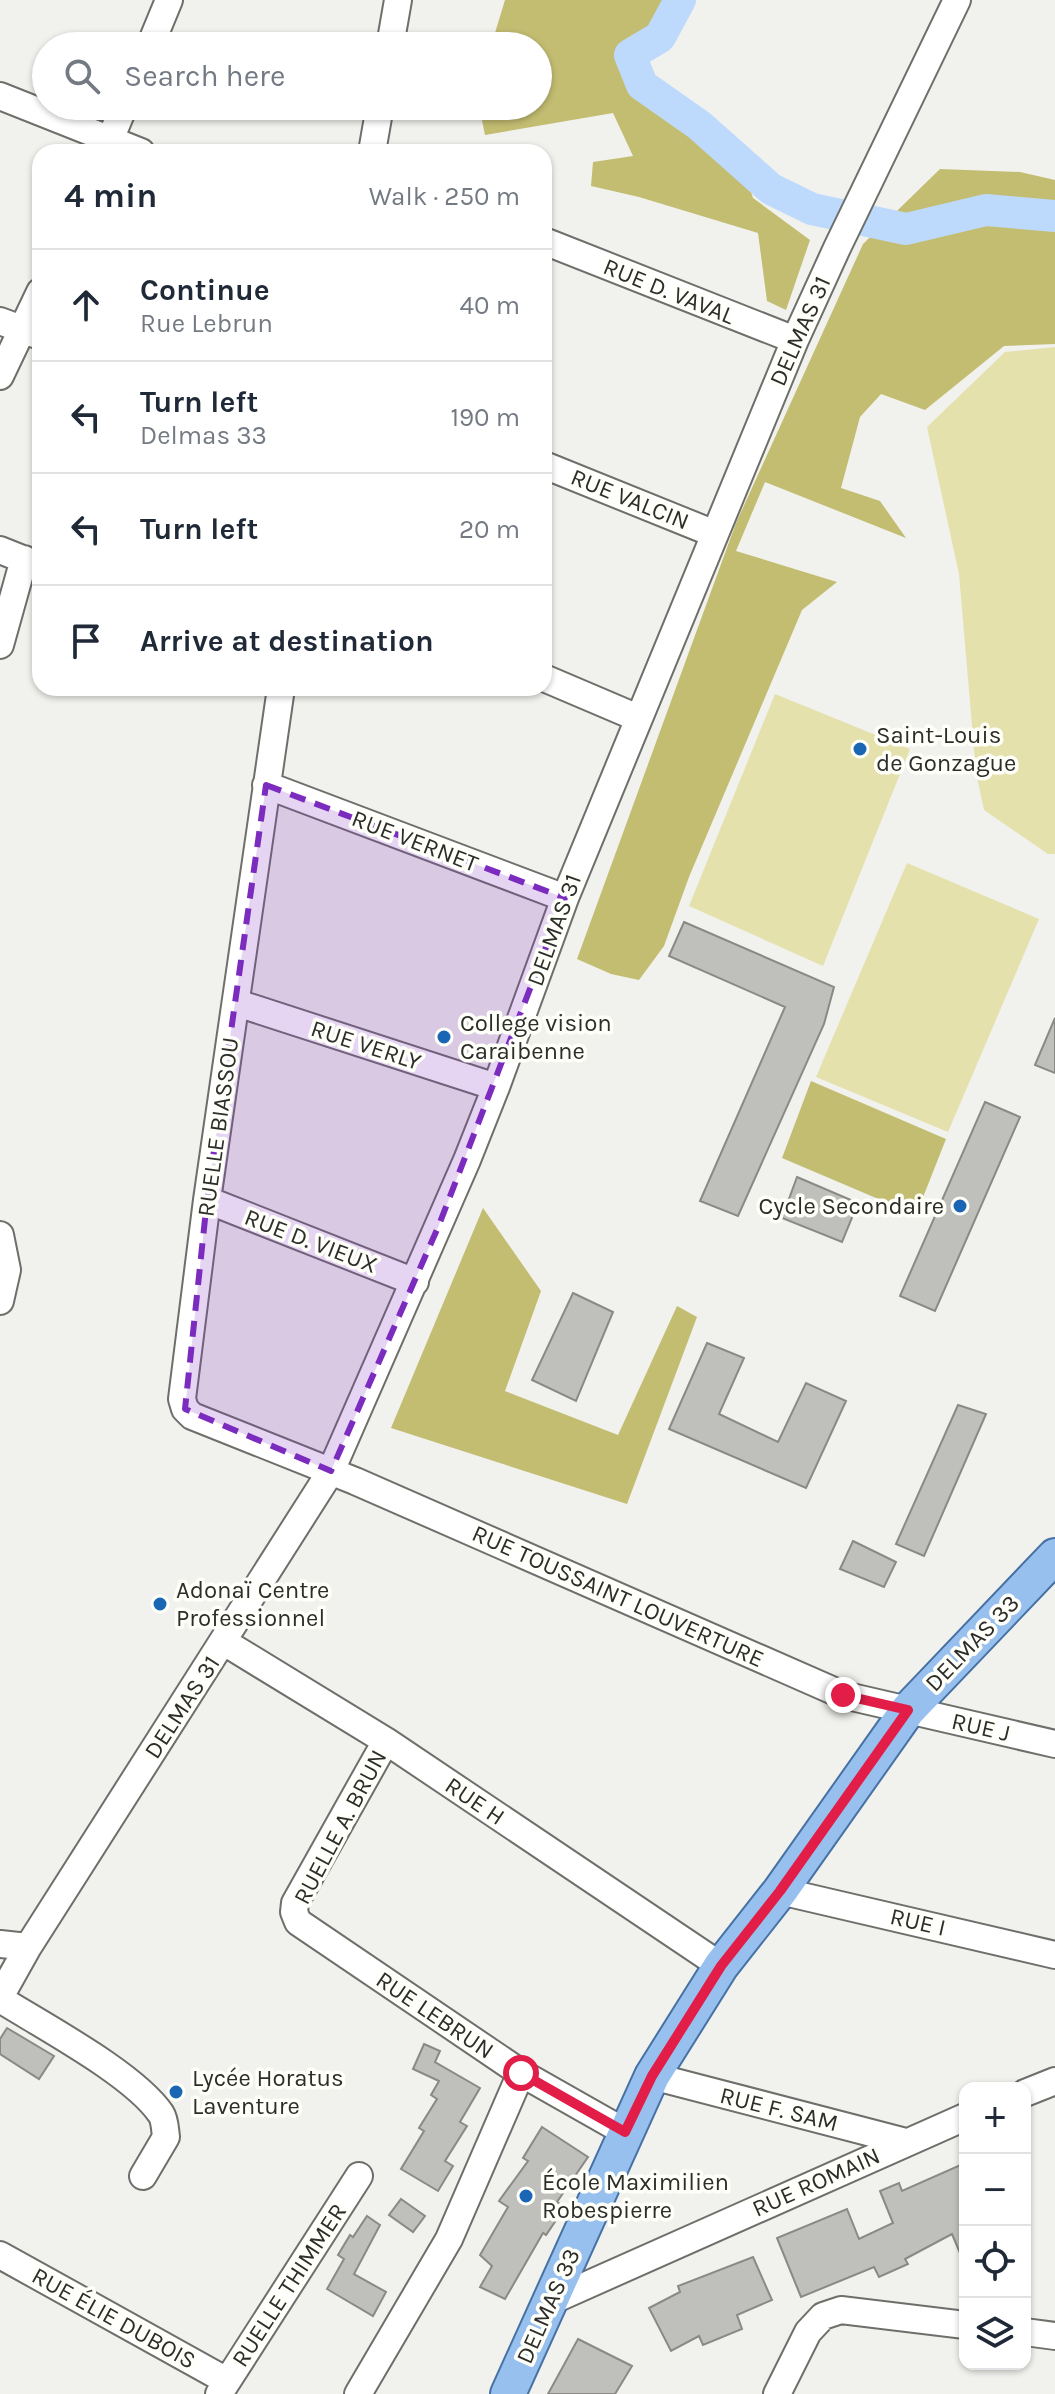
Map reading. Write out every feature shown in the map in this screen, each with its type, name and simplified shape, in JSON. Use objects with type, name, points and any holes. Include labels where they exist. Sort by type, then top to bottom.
[{"type":"main road","name":"DELMAS 33","points":[[508,2394],[652,2076],[721,1966],[780,1891],[908,1710],[1055,1556]]},
{"type":"street","points":[[156,32],[169,0]]},
{"type":"street","points":[[392,32],[398,0]]},
{"type":"street","name":"DELMAS 31","points":[[0,1998],[28,1947],[331,1471],[415,1282],[474,1163],[496,1087],[565,898],[795,340],[957,0]]},
{"type":"street","points":[[0,96],[32,111]]},
{"type":"street","points":[[51,120],[103,144]]},
{"type":"street","points":[[108,144],[118,120]]},
{"type":"street","points":[[373,144],[378,120]]},
{"type":"street","name":"RUE D. VAVAL","points":[[552,244],[795,340]]},
{"type":"street","points":[[0,376],[32,308]]},
{"type":"street","name":"RUE VALCIN","points":[[552,468],[715,534]]},
{"type":"street","points":[[0,645],[21,558]]},
{"type":"street","points":[[552,681],[638,718]]},
{"type":"street","name":"RUELLE BIASSOU","points":[[280,696],[207,1200],[182,1399],[185,1409],[192,1416],[331,1471]]},
{"type":"street","name":"RUE VERNET","points":[[266,785],[565,898]]},
{"type":"street","name":"RUE VERLY","points":[[237,1003],[496,1087]]},
{"type":"street","name":"RUE D. VIEUX","points":[[207,1200],[415,1282]]},
{"type":"street","points":[[0,1235],[4,1266],[0,1301]]},
{"type":"street","name":"RUE TOUSSAINT LOUVERTURE","points":[[331,1471],[843,1695],[908,1710]]},
{"type":"street","name":"RUE H","points":[[224,1642],[386,1741],[721,1966]]},
{"type":"street","name":"RUE J","points":[[908,1710],[1055,1744]]},
{"type":"street","name":"RUELLE A. BRUN","points":[[294,1912],[295,1903],[386,1741]]},
{"type":"street","name":"RUE I","points":[[780,1891],[1055,1955]]},
{"type":"street","name":"RUE LEBRUN","points":[[294,1912],[298,1922],[521,2073],[625,2132]]},
{"type":"street","points":[[0,1944],[28,1947]]},
{"type":"street","points":[[0,1998],[102,2063],[144,2095],[163,2116],[166,2137],[143,2176]]},
{"type":"street","points":[[358,2394],[449,2239],[521,2073]]},
{"type":"street","name":"RUE F. SAM","points":[[652,2076],[906,2142]]},
{"type":"street","points":[[1031,2091],[1055,2081]]},
{"type":"street","name":"RUE ROMAIN","points":[[551,2301],[959,2120]]},
{"type":"street","name":"RUELLE THIMMER","points":[[223,2388],[359,2176]]},
{"type":"street","name":"RUE ÉLIE DUBOIS","points":[[0,2255],[223,2388]]},
{"type":"street","points":[[777,2394],[808,2332],[823,2316],[841,2310],[959,2324]]},
{"type":"street","points":[[1031,2333],[1055,2336]]},
{"type":"highlighted area","points":[[266,785],[565,898],[439,1225],[331,1471],[185,1409],[207,1200]]},
{"type":"shaded area","points":[[505,0],[675,0],[658,32],[621,52],[631,87],[698,128],[743,168],[753,198],[810,240],[786,310],[767,301],[758,233],[639,197],[591,186],[593,162],[633,156],[613,113],[485,135],[482,120],[552,120],[552,32],[495,32]]},
{"type":"shaded area","points":[[940,169],[1020,172],[1055,180],[1055,344],[1004,346],[925,410],[881,394],[860,417],[841,488],[880,501],[906,538],[765,482],[736,551],[837,582],[802,610],[689,877],[664,946],[639,980],[611,974],[577,959],[736,523],[863,244]]},
{"type":"shaded area","points":[[1055,347],[1055,854],[1048,854],[984,810],[976,772],[959,574],[927,427],[1005,352]]},
{"type":"shaded area","points":[[775,694],[910,749],[823,966],[689,906]]},
{"type":"shaded area","points":[[907,863],[1039,919],[948,1132],[816,1077]]},
{"type":"shaded area","points":[[811,1081],[946,1139],[916,1215],[782,1158]]},
{"type":"shaded area","points":[[483,1208],[541,1291],[505,1391],[618,1435],[677,1306],[697,1317],[627,1504],[391,1428]]},
{"type":"building","points":[[684,922],[834,987],[824,1024],[738,1216],[700,1201],[785,1007],[669,956]]},
{"type":"building","points":[[1055,1018],[1055,1073],[1035,1065]]},
{"type":"building","name":"Cycle Secondaire","points":[[985,1102],[1020,1117],[935,1311],[900,1296]]},
{"type":"building","points":[[797,1177],[858,1203],[842,1242],[782,1218]]},
{"type":"building","points":[[573,1293],[613,1312],[576,1401],[532,1380]]},
{"type":"building","points":[[707,1343],[744,1358],[719,1414],[778,1442],[806,1383],[846,1401],[806,1488],[669,1429]]},
{"type":"building","points":[[958,1405],[986,1414],[924,1556],[896,1544]]},
{"type":"building","points":[[853,1541],[896,1562],[884,1587],[840,1569]]},
{"type":"building","points":[[7,2028],[54,2056],[39,2079],[0,2054],[0,2039]]},
{"type":"building","points":[[424,2044],[440,2051],[435,2062],[480,2088],[460,2122],[467,2126],[445,2161],[453,2166],[438,2191],[401,2169],[424,2131],[419,2128],[437,2099],[431,2095],[439,2081],[413,2069]]},
{"type":"building","points":[[542,2127],[588,2157],[557,2202],[565,2207],[546,2235],[543,2233],[505,2299],[480,2287],[492,2266],[480,2255],[508,2207],[499,2201],[528,2161],[523,2158]]},
{"type":"building","points":[[959,2166],[959,2251],[952,2234],[905,2259],[908,2264],[879,2277],[874,2267],[801,2297],[777,2238],[847,2209],[859,2239],[893,2223],[880,2191],[899,2183],[902,2191]]},
{"type":"building","points":[[401,2199],[425,2216],[413,2232],[389,2215]]},
{"type":"building","points":[[367,2216],[380,2225],[354,2274],[386,2292],[373,2316],[327,2289],[344,2259],[338,2255]]},
{"type":"building","points":[[753,2257],[772,2300],[737,2315],[742,2329],[703,2345],[699,2336],[671,2351],[649,2308],[680,2292],[678,2286]]},
{"type":"building","points":[[578,2339],[632,2366],[615,2394],[548,2394]]},
{"type":"waterway","points":[[680,0],[660,37],[630,55],[642,85],[699,125],[771,189],[812,209],[906,229],[986,210],[1055,216]]},
{"type":"place","name":"Saint-Louis de Gonzague","points":[[860,749]]},
{"type":"place","name":"College vision Caraibenne","points":[[444,1037]]},
{"type":"place","name":"Cycle Secondaire","points":[[960,1206]]},
{"type":"place","name":"Adonaï Centre Professionnel","points":[[160,1604]]},
{"type":"place","name":"Lycée Horatus Laventure","points":[[176,2092]]},
{"type":"place","name":"École Maximilien Robespierre","points":[[526,2196]]},
{"type":"route","points":[[521,2073],[625,2132],[652,2076],[721,1966],[780,1891],[908,1710],[843,1695]]}]
